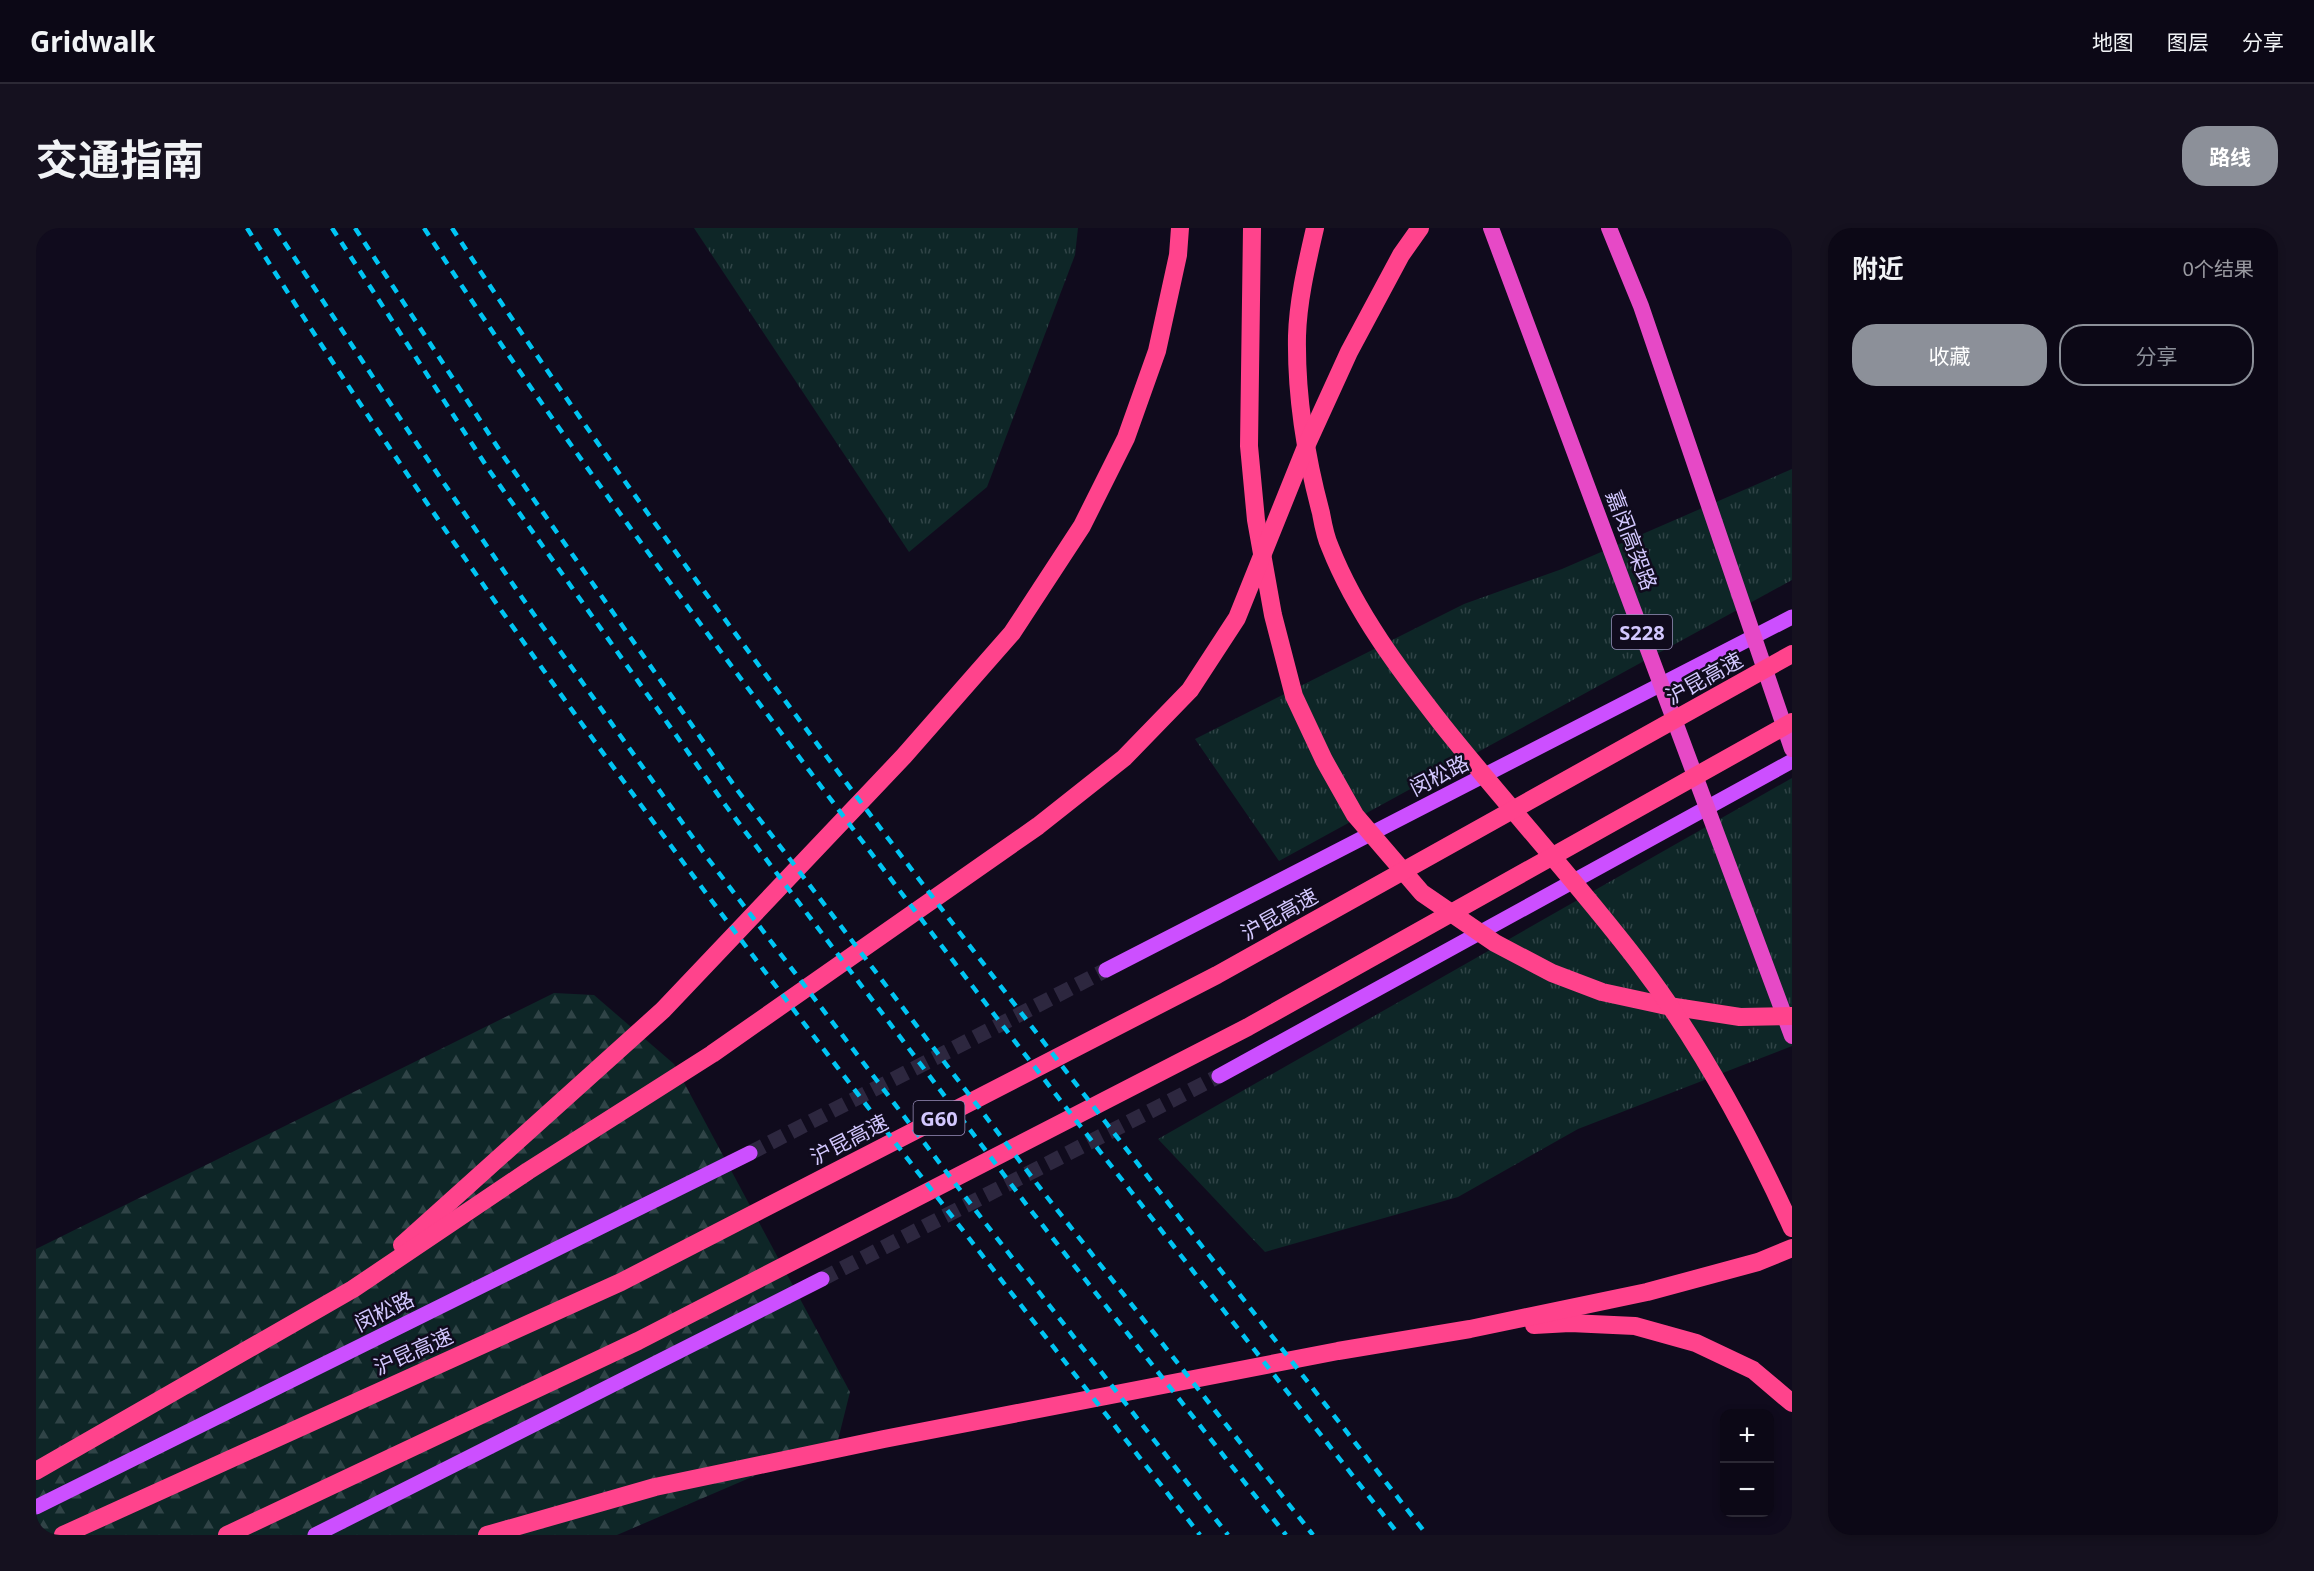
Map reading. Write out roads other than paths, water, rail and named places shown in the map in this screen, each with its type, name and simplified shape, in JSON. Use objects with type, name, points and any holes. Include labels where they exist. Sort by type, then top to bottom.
[{"type":"highway","points":[[353,1289],[663,1010],[904,756],[1012,633],[1082,526],[1126,438],[1157,351],[1178,255],[1180,228]]},
{"type":"highway","points":[[1252,228],[1249,446],[1256,520],[1273,615],[1294,696],[1324,760],[1355,815],[1422,893],[1495,943],[1552,973],[1602,992],[1662,1005],[1740,1017],[1792,1016]]},
{"type":"highway","points":[[1316,228],[1304,275],[1297,336],[1300,392],[1311,476],[1329,546],[1364,615],[1413,687],[1501,798],[1600,914],[1640,964],[1689,1032],[1770,1180],[1792,1228]]},
{"type":"highway","points":[[36,1471],[353,1289],[528,1172],[712,1054],[1038,826],[1124,758],[1190,690],[1237,618],[1307,444],[1349,352],[1401,255],[1420,228]]},
{"type":"highway","name":"嘉闵高架路","points":[[1491,228],[1792,1036]]},
{"type":"highway","points":[[1609,228],[1641,306],[1792,749]]},
{"type":"highway","name":"沪昆高速","points":[[63,1535],[621,1282],[1217,975],[1792,654]]},
{"type":"highway","points":[[227,1535],[638,1341],[1248,1027],[1792,722]]},
{"type":"highway","points":[[487,1535],[655,1487],[1338,1351],[1470,1329],[1707,1277],[1758,1262],[1792,1248]]},
{"type":"highway","points":[[1470,1329],[1570,1323],[1635,1326],[1696,1343],[1754,1370],[1792,1403]]},
{"type":"main road","name":"闵松路","points":[[1106,970],[1792,617]]},
{"type":"main road","points":[[1219,1076],[1792,761]]},
{"type":"main road","name":"闵松路","points":[[36,1507],[750,1153]]},
{"type":"main road","points":[[315,1535],[822,1279]]},
{"type":"tunnel","points":[[750,1153],[1106,970]]},
{"type":"tunnel","points":[[822,1279],[1219,1076]]},
{"type":"railway","points":[[247,228],[356,398],[470,566],[587,731],[828,1055],[1200,1535]]},
{"type":"railway","points":[[275,228],[409,432],[523,599],[706,856],[986,1224],[1228,1535]]},
{"type":"railway","points":[[332,228],[489,470],[726,806],[1029,1208],[1286,1535]]},
{"type":"railway","points":[[355,228],[502,454],[738,791],[1047,1197],[1313,1535]]},
{"type":"railway","points":[[424,228],[509,356],[642,544],[855,832],[1009,1034],[1399,1535]]},
{"type":"railway","points":[[452,228],[618,472],[792,710],[1028,1021],[1427,1535]]}]
